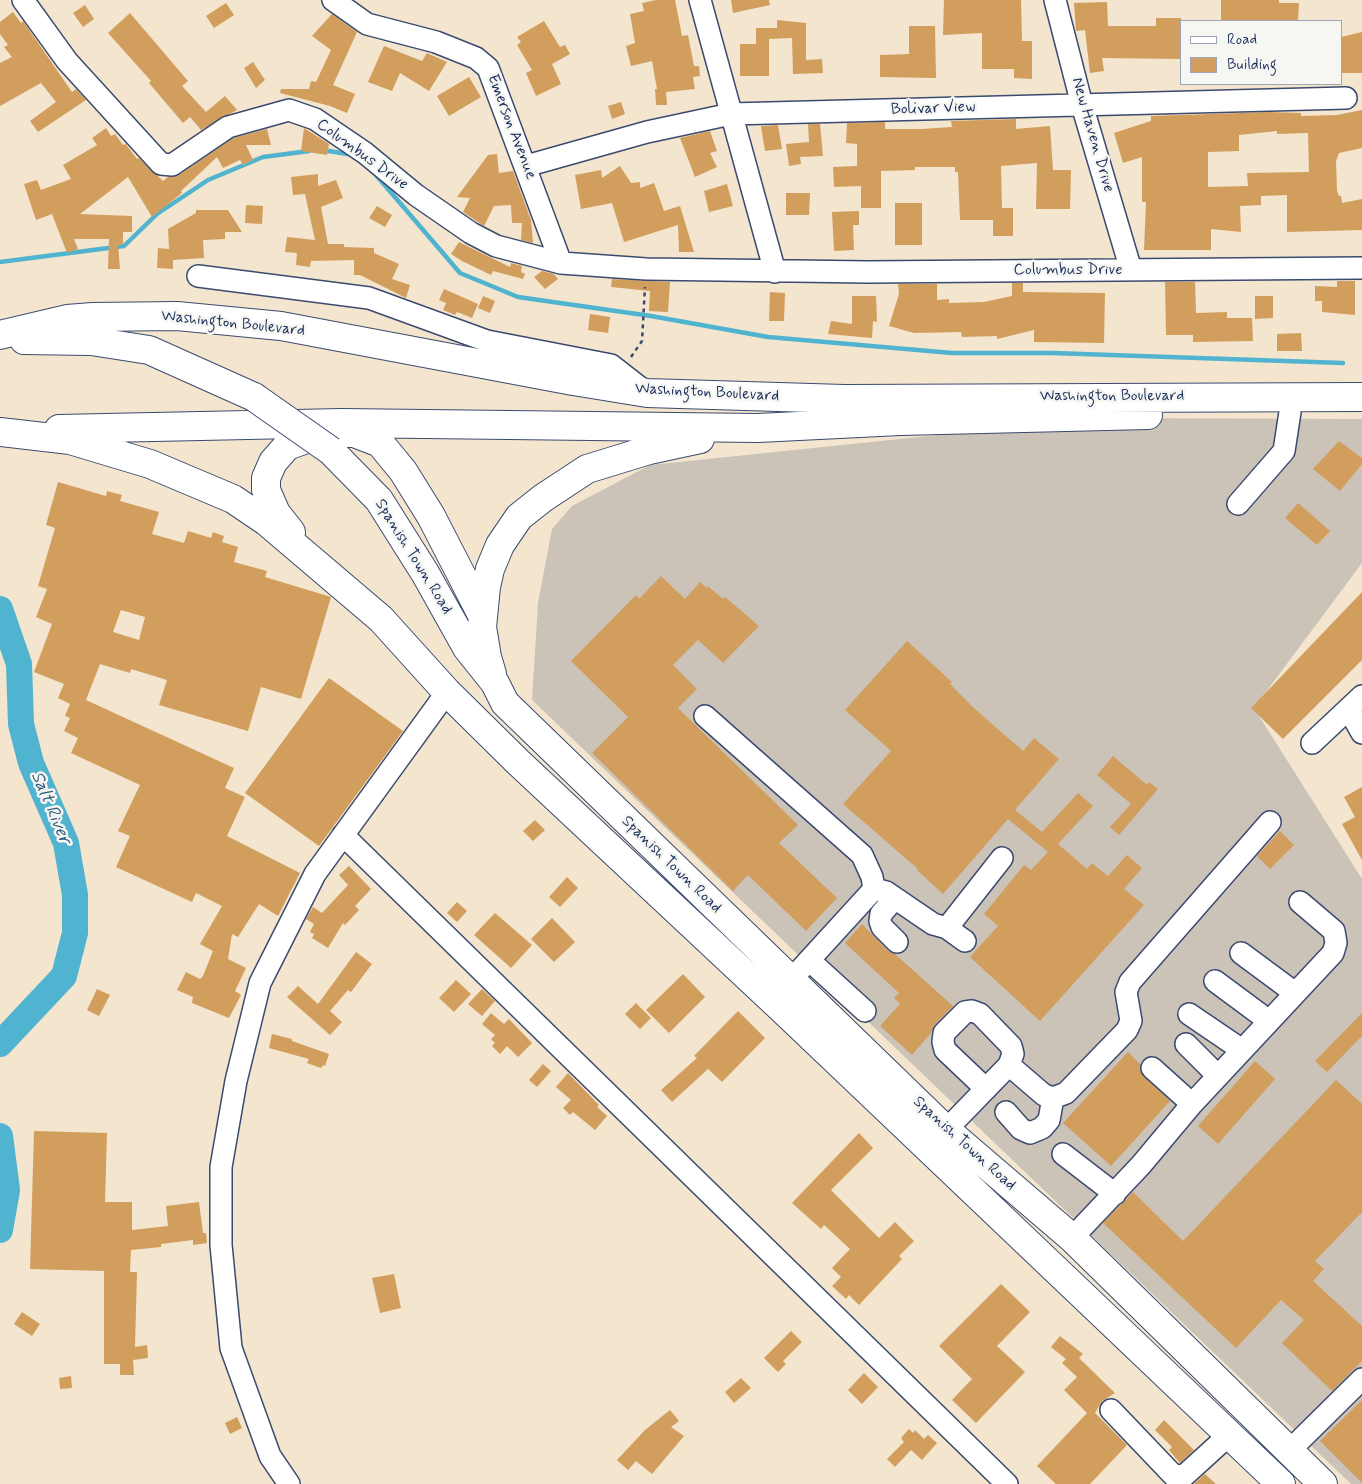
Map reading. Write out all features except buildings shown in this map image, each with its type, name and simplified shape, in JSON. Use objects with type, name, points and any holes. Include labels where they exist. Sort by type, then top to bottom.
[{"type":"highway","name":"Washington Boulevard","points":[[0,335],[67,319],[177,316],[281,326],[573,381],[647,393],[844,399],[1362,397]]},
{"type":"highway","name":"Spanish Town Road","points":[[0,343],[24,340],[91,340],[149,350],[254,397],[331,451],[379,500],[425,573],[467,648],[495,683],[506,703],[791,994],[1046,1262],[1229,1435],[1270,1480]]},
{"type":"highway","name":"Washington Boulevard","points":[[0,431],[342,423],[758,428],[900,421],[1290,412],[1362,413]]},
{"type":"highway","points":[[495,683],[487,657],[483,617],[486,587],[500,545],[519,517],[543,498],[587,469],[649,450],[727,432],[758,428]]},
{"type":"highway","name":"Spanish Town Road","points":[[0,431],[70,440],[150,464],[233,499],[268,522],[381,619],[448,692],[518,762],[791,994],[1072,1238],[1323,1484]]},
{"type":"highway","points":[[323,569],[276,513],[266,490],[266,478],[273,462],[287,446],[322,433],[354,433],[380,443],[403,471],[431,516],[483,617]]},
{"type":"highway","points":[[1046,1262],[1072,1238]]},
{"type":"street","name":"Columbus Drive","points":[[23,0],[67,61],[161,164],[172,166],[228,127],[288,110],[315,119],[330,129],[471,234],[496,246],[562,263],[646,270],[775,272],[1362,268]]},
{"type":"street","name":"Emerson Avenue","points":[[333,0],[367,24],[436,42],[476,58],[488,68],[562,263]]},
{"type":"street","points":[[700,0],[775,272]]},
{"type":"street","name":"New Haven Drive","points":[[1055,0],[1082,105],[1131,270]]},
{"type":"street","name":"Bolivar View","points":[[526,166],[647,132],[732,114],[1346,98]]},
{"type":"street","points":[[198,276],[369,298],[487,341],[611,365],[647,393]]},
{"type":"street","points":[[1238,504],[1284,451],[1290,412]]},
{"type":"street","points":[[289,1484],[270,1456],[230,1348],[221,1245],[221,1167],[236,1082],[260,983],[315,874],[448,692]]},
{"type":"street","points":[[1312,743],[1355,703],[1362,733]]},
{"type":"street","points":[[704,716],[862,855],[872,877],[874,889]]},
{"type":"street","points":[[1009,1065],[1044,1095],[1053,1098],[1066,1093],[1127,1030],[1131,1021],[1126,992],[1130,982],[1270,822]]},
{"type":"street","points":[[343,835],[1007,1484]]},
{"type":"street","points":[[947,928],[1002,858]]},
{"type":"street","points":[[791,994],[809,960],[874,889]]},
{"type":"street","points":[[874,889],[886,892],[933,924],[947,928],[965,941]]},
{"type":"street","points":[[895,898],[881,914],[880,921],[882,927],[896,942]]},
{"type":"street","points":[[1072,1238],[1115,1194],[1192,1104],[1333,953],[1336,943],[1334,931],[1300,902]]},
{"type":"street","points":[[1241,953],[1295,993]]},
{"type":"street","points":[[809,960],[865,1011]]},
{"type":"street","points":[[1216,982],[1269,1020]]},
{"type":"street","points":[[946,1130],[986,1089],[1009,1065],[1013,1054],[1011,1046],[980,1014],[972,1011],[965,1012],[944,1033],[942,1042],[945,1050],[986,1089]]},
{"type":"street","points":[[1189,1014],[1242,1050]]},
{"type":"street","points":[[1186,1044],[1218,1076]]},
{"type":"street","points":[[1152,1068],[1192,1104]]},
{"type":"street","points":[[1006,1112],[1021,1129],[1030,1133],[1042,1128],[1049,1120],[1053,1098]]},
{"type":"street","points":[[1063,1154],[1115,1194]]},
{"type":"street","points":[[1289,1451],[1362,1379]]},
{"type":"street","points":[[1111,1410],[1172,1480],[1185,1476],[1229,1435]]},
{"type":"path","points":[[621,371],[642,340],[646,270]]},
{"type":"shaded area","points":[[1102,418],[1362,419],[1362,563],[1254,708],[1362,879],[1362,1484],[1351,1484],[532,700],[538,603],[552,529],[572,506],[650,465]]},
{"type":"waterway","points":[[322,150],[354,155]]},
{"type":"waterway","points":[[0,262],[124,246],[157,214],[208,180],[263,157],[309,151]]},
{"type":"waterway","points":[[376,175],[460,273],[518,297],[651,316],[768,337],[952,353],[1053,353],[1343,363]]},
{"type":"waterway","name":"Salt River","points":[[0,609],[19,664],[21,724],[31,763],[66,843],[75,895],[75,933],[64,976],[0,1044]]},
{"type":"waterway","name":"Salt River","points":[[0,1136],[7,1190],[0,1230]]}]
